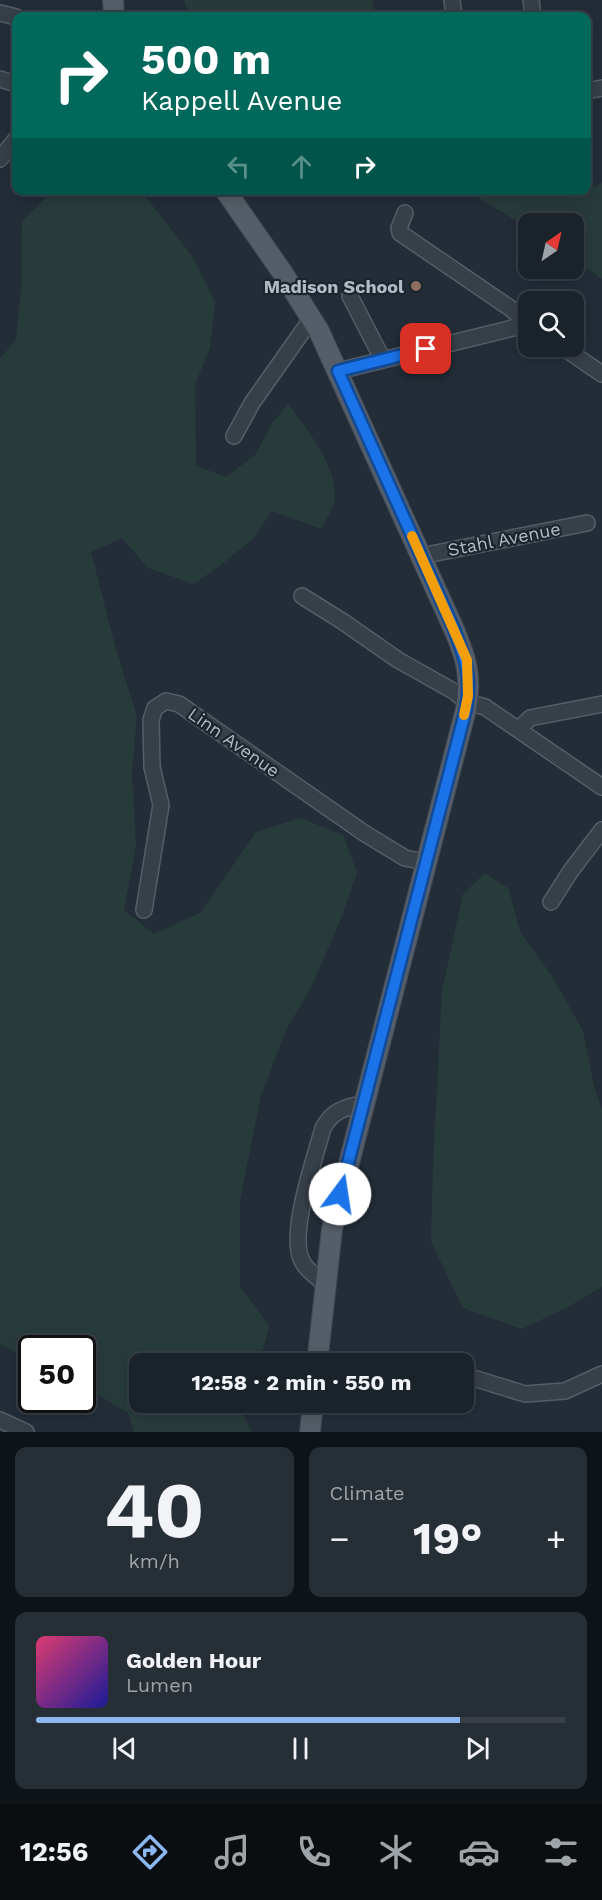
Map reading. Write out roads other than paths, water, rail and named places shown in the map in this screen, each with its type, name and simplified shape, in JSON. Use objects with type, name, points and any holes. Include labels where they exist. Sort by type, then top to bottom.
[{"type":"main road","points":[[228,195],[312,318],[338,371],[467,660],[469,683],[467,702],[332,1229],[318,1353]]},
{"type":"main road","points":[[310,1432],[312,1413]]},
{"type":"street","points":[[0,159],[12,144]]},
{"type":"street","points":[[405,213],[399,228],[400,233],[518,315]]},
{"type":"street","points":[[350,296],[382,360]]},
{"type":"street","points":[[234,436],[252,403],[312,318]]},
{"type":"street","points":[[338,371],[518,326]]},
{"type":"street","points":[[577,357],[602,374]]},
{"type":"street","name":"Stahl Avenue","points":[[421,556],[587,523]]},
{"type":"street","points":[[302,597],[342,621],[398,660],[455,692],[467,702],[485,707],[602,787]]},
{"type":"street","name":"Linn Avenue","points":[[144,910],[161,805],[152,767],[151,720],[155,708],[166,701],[179,704],[364,833],[405,858],[425,862]]},
{"type":"street","points":[[519,729],[530,718],[602,704]]},
{"type":"street","points":[[550,902],[602,830]]},
{"type":"street","points":[[325,1284],[302,1261],[299,1252],[299,1223],[323,1128],[335,1113],[345,1107],[363,1104]]},
{"type":"street","points":[[474,1378],[525,1394],[566,1391],[602,1374]]},
{"type":"street","points":[[0,1420],[26,1432]]},
{"type":"place","name":"Madison School","points":[[416,286]]}]
